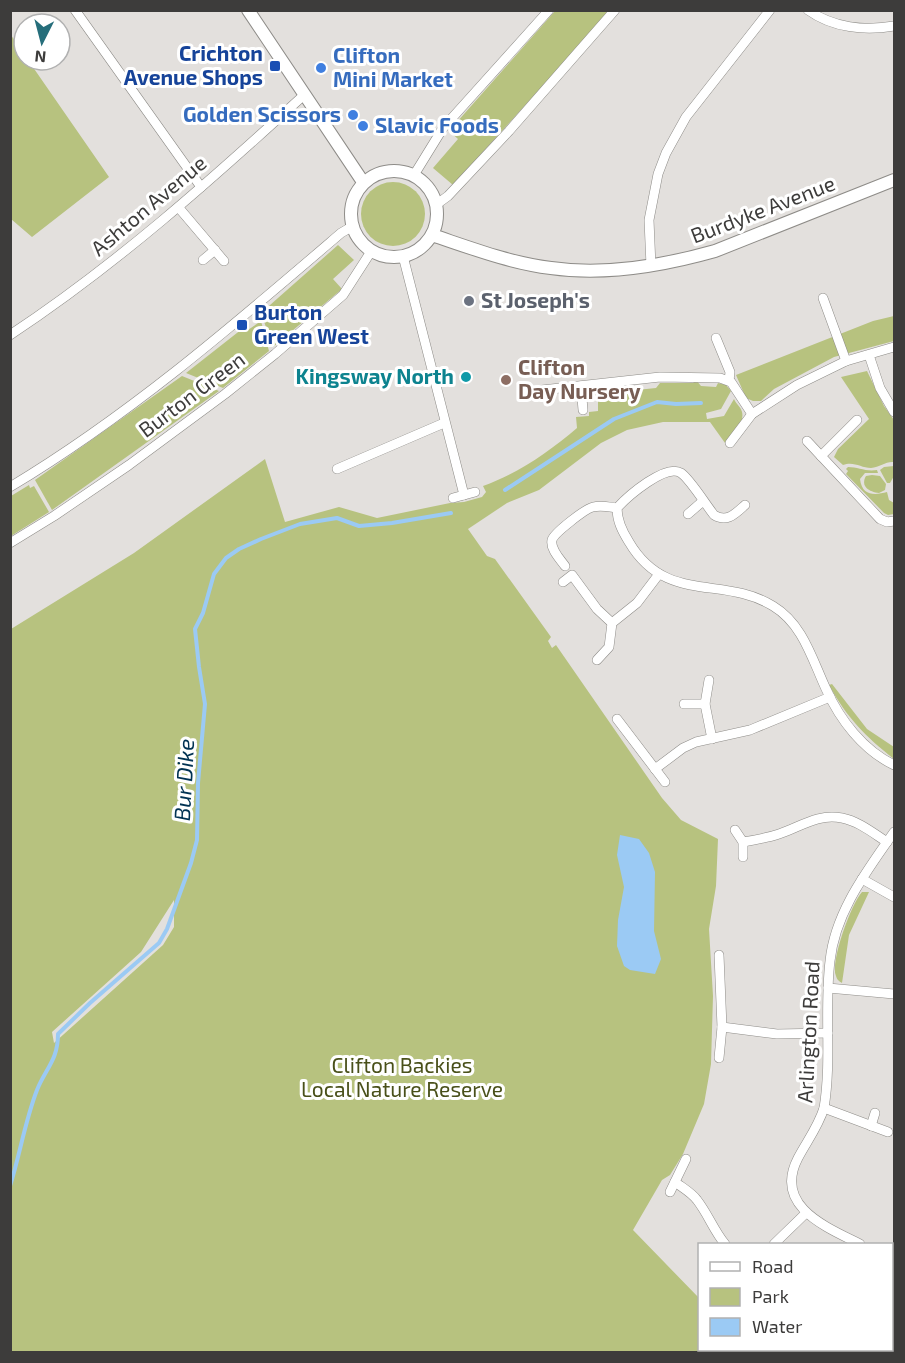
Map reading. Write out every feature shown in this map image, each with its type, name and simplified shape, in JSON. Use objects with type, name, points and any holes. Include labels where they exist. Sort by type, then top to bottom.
[{"type":"street","points":[[75,10],[201,187]]},
{"type":"street","points":[[414,175],[443,128],[549,10]]},
{"type":"street","points":[[437,204],[448,196],[509,131],[615,10]]},
{"type":"street","points":[[651,266],[649,220],[658,174],[666,153],[686,117],[770,10]]},
{"type":"street","points":[[808,10],[826,21],[842,26],[871,28],[894,26]]},
{"type":"street","points":[[252,12],[304,96],[363,182]]},
{"type":"street","name":"Ashton Avenue","points":[[14,333],[128,249],[179,208],[304,96]]},
{"type":"street","points":[[396,170],[414,175],[431,190],[437,204],[436,224],[432,235],[423,246],[403,256],[388,256],[372,250],[360,240],[352,226],[351,207],[363,182],[374,176],[396,170]]},
{"type":"street","name":"Burdyke Avenue","points":[[432,235],[502,258],[552,268],[602,271],[651,266],[685,260],[715,251],[894,180]]},
{"type":"street","points":[[179,208],[224,261]]},
{"type":"street","name":"Burton Green","points":[[10,486],[41,468],[179,370],[352,226]]},
{"type":"street","points":[[203,260],[215,250]]},
{"type":"street","name":"Burton Green","points":[[10,543],[129,465],[275,354],[343,295],[372,250]]},
{"type":"street","points":[[403,256],[464,495]]},
{"type":"street","points":[[823,298],[846,361]]},
{"type":"street","points":[[10,322],[14,333]]},
{"type":"street","points":[[716,338],[730,372],[729,381]]},
{"type":"street","points":[[730,443],[752,414],[797,385],[846,361],[894,347]]},
{"type":"street","points":[[869,355],[880,388],[894,412]]},
{"type":"street","points":[[542,390],[660,377],[709,377],[729,381],[752,414]]},
{"type":"street","points":[[581,386],[583,410]]},
{"type":"street","points":[[820,456],[857,420]]},
{"type":"street","points":[[337,469],[444,423]]},
{"type":"street","points":[[807,441],[880,519],[887,522],[894,521]]},
{"type":"street","points":[[617,508],[624,500],[663,472],[673,470],[681,473],[714,515],[726,519],[745,505]]},
{"type":"street","points":[[453,498],[475,492]]},
{"type":"street","points":[[688,514],[703,501]]},
{"type":"street","points":[[565,566],[552,548],[555,534],[591,507],[617,508]]},
{"type":"street","points":[[617,508],[621,528],[634,550],[645,564],[659,574],[675,582],[755,597],[774,606],[791,621],[803,638],[830,697],[852,731],[878,755],[894,765]]},
{"type":"street","points":[[597,660],[609,647],[612,623],[637,603],[659,574]]},
{"type":"street","points":[[562,582],[572,575],[597,609],[612,623]]},
{"type":"street","points":[[709,680],[705,704],[712,739]]},
{"type":"street","points":[[655,769],[683,748],[696,742],[750,730],[830,697]]},
{"type":"street","points":[[684,704],[705,704]]},
{"type":"street","points":[[616,719],[665,782]]},
{"type":"street","points":[[742,842],[782,833],[824,817],[841,818],[854,822],[887,842]]},
{"type":"street","points":[[735,830],[742,842],[743,857]]},
{"type":"street","name":"Arlington Road","points":[[806,1214],[794,1194],[793,1168],[820,1121],[824,1108],[828,988],[834,941],[848,902],[894,832]]},
{"type":"street","points":[[862,879],[894,897]]},
{"type":"street","points":[[718,1058],[722,1027],[719,955]]},
{"type":"street","points":[[828,988],[894,994]]},
{"type":"street","points":[[722,1027],[777,1035],[828,1034]]},
{"type":"street","points":[[824,1108],[888,1132]]},
{"type":"street","points":[[871,1126],[875,1113]]},
{"type":"street","points":[[670,1192],[686,1159]]},
{"type":"street","points":[[675,1182],[696,1197],[724,1243]]},
{"type":"street","points":[[776,1243],[806,1214],[856,1243]]},
{"type":"green space","points":[[555,11],[608,11],[453,185],[433,168],[458,139],[449,131]]},
{"type":"green space","points":[[11,35],[12,72],[36,72],[109,177],[32,237],[11,219]]},
{"type":"green space","points":[[387,182],[399,182],[416,191],[423,202],[425,214],[423,226],[416,237],[399,246],[387,246],[375,241],[366,232],[361,220],[361,208],[366,196],[375,187]]},
{"type":"green space","points":[[338,245],[354,260],[333,279],[342,289],[273,347],[261,313]]},
{"type":"green space","points":[[894,316],[894,341],[834,357],[774,389],[761,401],[746,398],[736,375],[873,321]]},
{"type":"green space","points":[[261,321],[269,351],[223,388],[186,373],[242,329],[245,332]]},
{"type":"green space","points":[[867,371],[884,406],[894,420],[894,462],[871,468],[851,464],[843,465],[834,457],[838,449],[869,419],[841,377]]},
{"type":"green space","points":[[182,376],[219,391],[52,510],[35,480]]},
{"type":"green space","name":"Clifton Backies Local Nature Reserve","points":[[696,380],[701,386],[716,387],[718,383],[726,385],[731,391],[721,409],[706,413],[707,419],[724,416],[734,399],[741,409],[742,421],[725,443],[710,422],[663,422],[627,430],[601,443],[539,490],[507,503],[468,529],[487,556],[495,559],[551,637],[548,641],[552,648],[556,645],[662,798],[681,820],[718,839],[716,886],[709,929],[713,996],[711,1064],[704,1104],[683,1154],[670,1175],[662,1180],[633,1230],[698,1297],[698,1351],[758,1352],[11,1352],[11,629],[134,553],[265,459],[285,522],[339,507],[377,518],[464,502],[482,497],[486,492],[483,486],[532,462],[555,446],[577,428],[576,417],[589,416],[589,412],[598,411],[598,398],[587,398],[589,395],[605,394],[608,388],[617,392],[656,388],[660,383],[693,383]],"holes":[[[174,900],[174,927],[163,945],[54,1043],[52,1032],[141,952]]]},
{"type":"green space","points":[[894,466],[894,476],[890,483],[887,483],[880,470]]},
{"type":"green space","points":[[848,467],[877,470],[878,473],[865,473],[860,479],[861,485],[870,493],[887,492],[889,500],[894,503],[894,514],[884,513],[846,474]]},
{"type":"green space","points":[[866,476],[880,476],[886,484],[885,490],[879,493],[866,488],[864,480]]},
{"type":"green space","points":[[29,485],[30,488],[34,486],[49,512],[11,536],[11,496]]},
{"type":"green space","points":[[832,684],[867,729],[894,747],[894,759],[865,734],[850,717],[829,685]]},
{"type":"green space","points":[[862,892],[869,892],[849,935],[842,983],[836,976],[836,959],[847,920]]},
{"type":"water","points":[[620,835],[639,839],[649,853],[655,872],[654,931],[661,959],[655,974],[630,970],[624,966],[617,946],[618,920],[624,887],[617,855]]},
{"type":"waterway","name":"Bur Dike","points":[[505,490],[614,419],[657,402],[701,403]]},
{"type":"waterway","name":"Bur Dike","points":[[10,1186],[33,1102],[40,1082],[54,1057],[58,1034],[159,943],[167,929],[191,863],[197,840],[198,783],[205,704],[195,629],[203,613],[214,574],[226,558],[239,549],[300,524],[337,518],[359,526],[451,513]]},
{"type":"place","name":"Crichton Avenue Shops","points":[[275,66]]},
{"type":"place","name":"Clifton Mini Market","points":[[321,68]]},
{"type":"place","name":"Golden Scissors","points":[[353,115]]},
{"type":"place","name":"Slavic Foods","points":[[363,126]]},
{"type":"place","name":"St Joseph's","points":[[469,301]]},
{"type":"place","name":"Burton Green West","points":[[242,325]]},
{"type":"place","name":"Kingsway North","points":[[466,377]]},
{"type":"place","name":"Clifton Day Nursery","points":[[506,380]]}]
